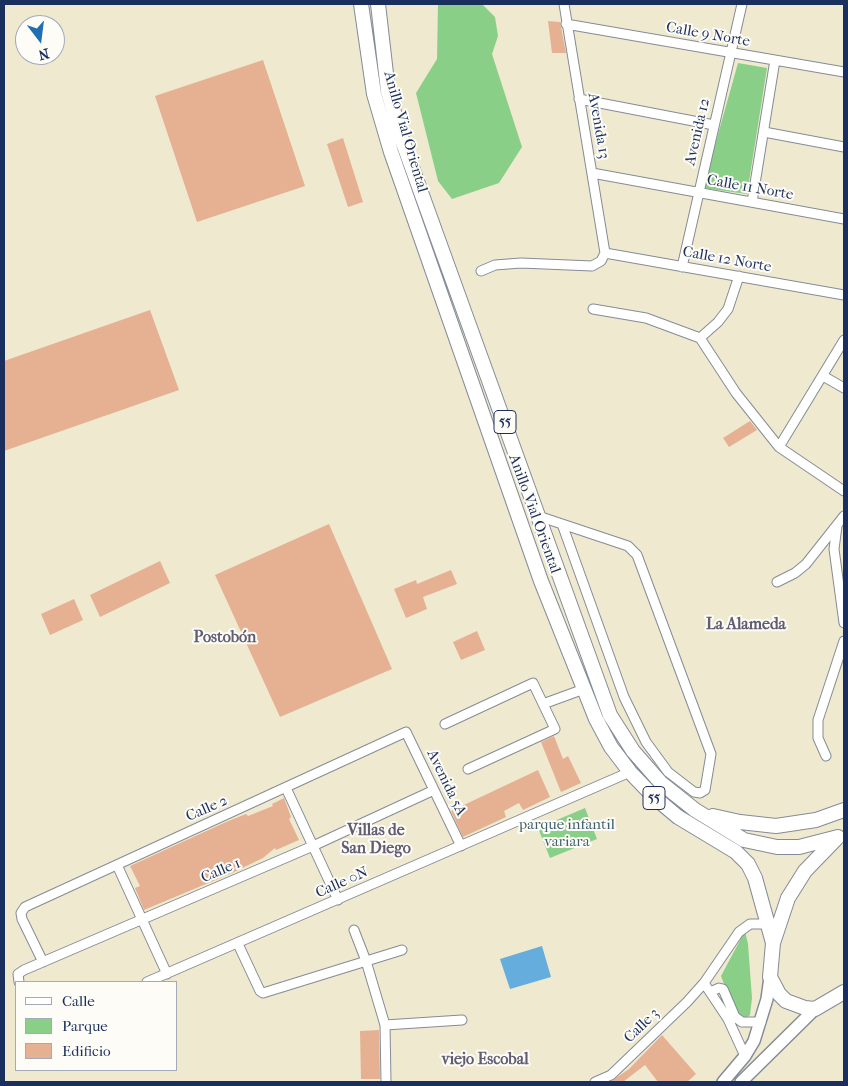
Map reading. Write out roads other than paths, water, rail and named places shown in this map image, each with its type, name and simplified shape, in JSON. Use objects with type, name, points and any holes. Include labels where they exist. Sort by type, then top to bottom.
[{"type":"highway","name":"Anillo Vial Oriental","points":[[361,4],[374,94],[391,152],[474,395],[541,581],[584,689],[608,740],[630,772],[653,796],[678,817],[742,857],[755,878],[773,943]]},
{"type":"highway","name":"Anillo Vial Oriental","points":[[378,4],[388,91],[401,137],[610,715],[632,751],[661,783],[695,810],[744,840],[777,848],[799,848],[841,835]]},
{"type":"highway","points":[[695,810],[740,822],[776,826],[816,820],[844,810]]},
{"type":"highway","name":"55","points":[[770,977],[773,943],[781,912],[796,884],[815,859],[841,835]]},
{"type":"highway","points":[[770,977],[779,994],[786,1001],[805,1008],[815,1009],[844,992]]},
{"type":"main road","points":[[722,1082],[745,1056],[754,1041],[762,1022],[770,977]]},
{"type":"main road","points":[[741,1082],[815,1009]]},
{"type":"street","name":"Avenida 13","points":[[564,4],[605,253]]},
{"type":"street","name":"Avenida 12","points":[[682,267],[742,4]]},
{"type":"street","name":"Calle 9 Norte","points":[[566,24],[844,72]]},
{"type":"street","points":[[752,202],[775,60]]},
{"type":"street","points":[[579,99],[714,125]]},
{"type":"street","points":[[764,132],[844,147]]},
{"type":"street","name":"Calle 11 Norte","points":[[592,173],[844,219]]},
{"type":"street","points":[[481,271],[495,265],[521,263],[592,266],[601,261],[605,253]]},
{"type":"street","name":"Calle 12 Norte","points":[[605,253],[682,267],[844,291]]},
{"type":"street","points":[[700,338],[718,322],[728,309],[739,276]]},
{"type":"street","points":[[593,309],[646,318],[700,338],[736,393],[779,447],[844,491]]},
{"type":"street","points":[[779,447],[844,340]]},
{"type":"street","points":[[823,376],[844,388]]},
{"type":"street","points":[[538,516],[562,524],[628,546],[636,555],[705,733],[711,754],[704,790],[700,793],[694,792],[668,772],[646,742],[624,697],[562,524]]},
{"type":"street","points":[[777,582],[795,573],[806,564],[844,516]]},
{"type":"street","points":[[837,526],[834,549],[844,623]]},
{"type":"street","points":[[826,756],[818,738],[818,720],[844,642]]},
{"type":"street","points":[[445,724],[534,683],[555,728],[468,769]]},
{"type":"street","points":[[543,704],[584,689]]},
{"type":"street","name":"Calle 2","points":[[44,962],[21,913],[25,907],[406,732]]},
{"type":"street","name":"Avenida 5A","points":[[406,732],[461,846]]},
{"type":"street","name":"Calle 0N","points":[[150,981],[630,772]]},
{"type":"street","points":[[286,788],[338,900]]},
{"type":"street","name":"Calle 1","points":[[18,978],[44,962],[313,846],[434,790]]},
{"type":"street","points":[[117,865],[167,974]]},
{"type":"street","name":"Calle 3","points":[[595,1082],[611,1074],[704,983],[738,932],[750,924],[768,924]]},
{"type":"street","points":[[354,930],[366,961],[385,1026],[386,1082]]},
{"type":"street","points":[[238,944],[260,991],[263,993],[402,950]]},
{"type":"street","points":[[704,983],[728,1019],[745,1056]]},
{"type":"street","points":[[710,992],[719,988],[723,990],[735,1018],[742,1022],[762,1022]]},
{"type":"street","points":[[385,1026],[462,1020]]},
{"type":"water","points":[[542,946],[551,977],[510,989],[500,959]]},
{"type":"district","name":"La Alameda","points":[[746,625]]},
{"type":"district","name":"Postobón","points":[[225,638]]},
{"type":"district","name":"Villas de San Diego","points":[[376,840]]},
{"type":"district","name":"viejo Escobal","points":[[485,1060]]},
{"type":"park label","name":"parque infantil variara","points":[[567,834]]}]
